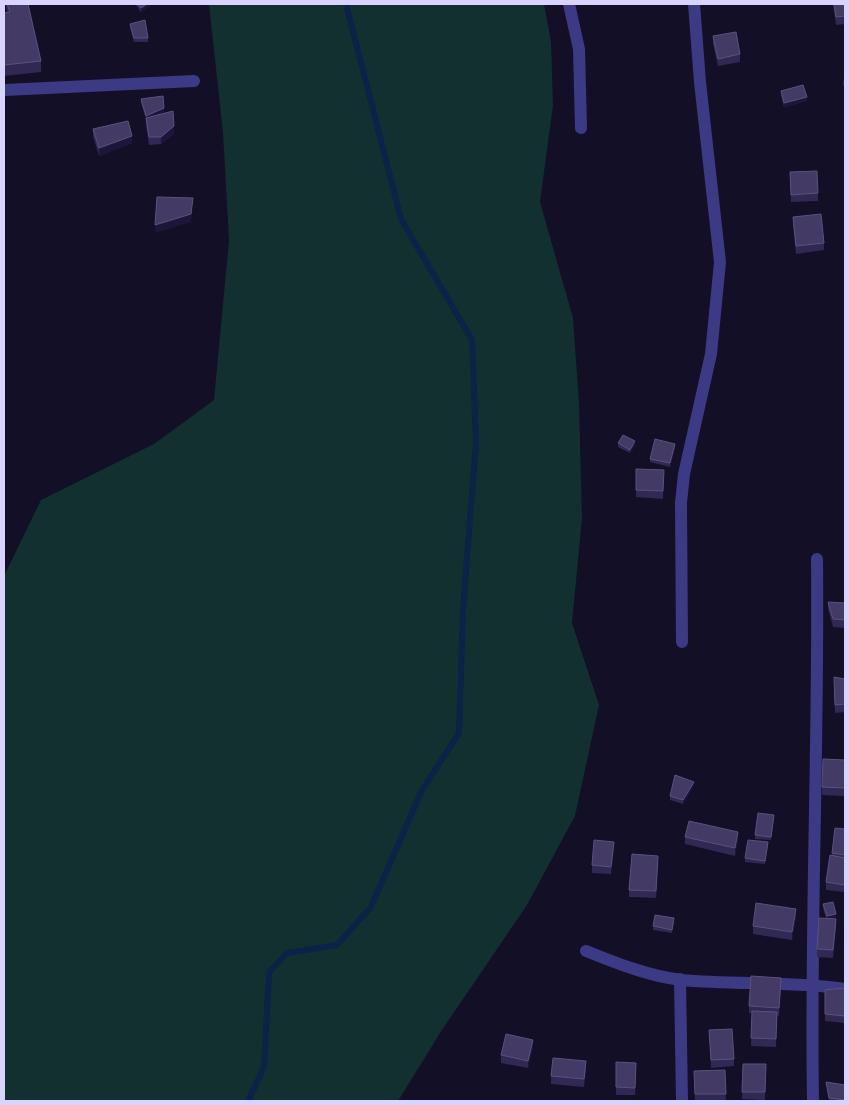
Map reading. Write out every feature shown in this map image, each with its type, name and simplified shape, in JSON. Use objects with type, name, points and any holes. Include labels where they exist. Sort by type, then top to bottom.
[{"type":"street","points":[[568,4],[579,49],[582,128]]},
{"type":"street","points":[[682,642],[683,484],[711,354],[720,262],[700,82],[694,4]]},
{"type":"street","points":[[4,90],[194,81]]},
{"type":"street","points":[[813,1101],[811,984],[818,674],[817,559]]},
{"type":"street","points":[[586,951],[626,967],[680,980],[811,984],[845,989]]},
{"type":"street","points":[[680,980],[682,1101]]},
{"type":"green space","points":[[209,4],[544,4],[551,42],[553,105],[540,202],[573,318],[579,403],[582,518],[572,623],[599,705],[575,816],[527,905],[442,1030],[398,1101],[4,1101],[4,576],[41,500],[154,444],[214,400],[229,240],[223,133]]},
{"type":"building","points":[[7,4],[28,4],[41,61],[4,65],[4,13],[10,12]]},
{"type":"building","points":[[138,4],[147,4],[141,8]]},
{"type":"building","points":[[834,4],[845,4],[845,16],[836,17]]},
{"type":"building","points":[[145,20],[148,38],[134,38],[130,24]]},
{"type":"building","points":[[736,32],[740,54],[718,59],[713,36]]},
{"type":"building","points":[[803,85],[807,97],[784,103],[781,91]]},
{"type":"building","points":[[163,96],[164,108],[146,116],[141,99]]},
{"type":"building","points":[[173,111],[174,126],[161,137],[149,137],[146,118]]},
{"type":"building","points":[[128,121],[132,136],[99,148],[93,129]]},
{"type":"building","points":[[817,171],[818,193],[791,195],[790,172]]},
{"type":"building","points":[[157,197],[193,198],[191,214],[155,225]]},
{"type":"building","points":[[821,214],[824,243],[796,246],[793,217]]},
{"type":"building","points":[[623,435],[635,441],[630,450],[618,443]]},
{"type":"building","points":[[655,439],[675,444],[670,463],[650,459]]},
{"type":"building","points":[[636,469],[664,470],[663,491],[636,490]]},
{"type":"building","points":[[828,602],[845,603],[845,620],[833,619]]},
{"type":"building","points":[[834,677],[845,679],[845,704],[835,705]]},
{"type":"building","points":[[823,759],[845,760],[845,788],[822,787]]},
{"type":"building","points":[[675,775],[694,782],[683,800],[670,796]]},
{"type":"building","points":[[758,813],[774,815],[771,837],[755,835]]},
{"type":"building","points":[[689,821],[738,832],[735,848],[685,837]]},
{"type":"building","points":[[835,828],[845,829],[845,855],[832,853]]},
{"type":"building","points":[[594,840],[614,842],[611,867],[592,865]]},
{"type":"building","points":[[748,840],[768,842],[765,861],[745,858]]},
{"type":"building","points":[[632,854],[658,856],[656,891],[629,890]]},
{"type":"building","points":[[830,855],[845,858],[844,885],[826,882]]},
{"type":"building","points":[[833,902],[836,914],[827,916],[823,904]]},
{"type":"building","points":[[756,903],[796,909],[792,932],[753,926]]},
{"type":"building","points":[[655,915],[674,918],[672,930],[653,926]]},
{"type":"building","points":[[819,918],[836,919],[833,950],[817,949]]},
{"type":"building","points":[[751,976],[781,978],[779,1008],[749,1006]]},
{"type":"building","points":[[845,988],[845,1016],[825,1014],[825,990]]},
{"type":"building","points":[[752,1011],[777,1012],[776,1039],[751,1038]]},
{"type":"building","points":[[732,1029],[734,1059],[711,1060],[709,1030]]},
{"type":"building","points":[[506,1034],[533,1040],[528,1061],[501,1055]]},
{"type":"building","points":[[553,1058],[586,1061],[584,1079],[551,1076]]},
{"type":"building","points":[[616,1062],[636,1063],[635,1088],[616,1087]]},
{"type":"building","points":[[743,1064],[766,1064],[765,1092],[742,1092]]},
{"type":"building","points":[[725,1070],[726,1094],[695,1094],[694,1071]]},
{"type":"building","points":[[826,1082],[845,1085],[845,1100],[829,1098]]},
{"type":"waterway","points":[[248,1101],[264,1067],[269,972],[287,953],[337,945],[371,907],[421,792],[459,733],[463,610],[476,442],[472,340],[401,219],[346,4]]}]
